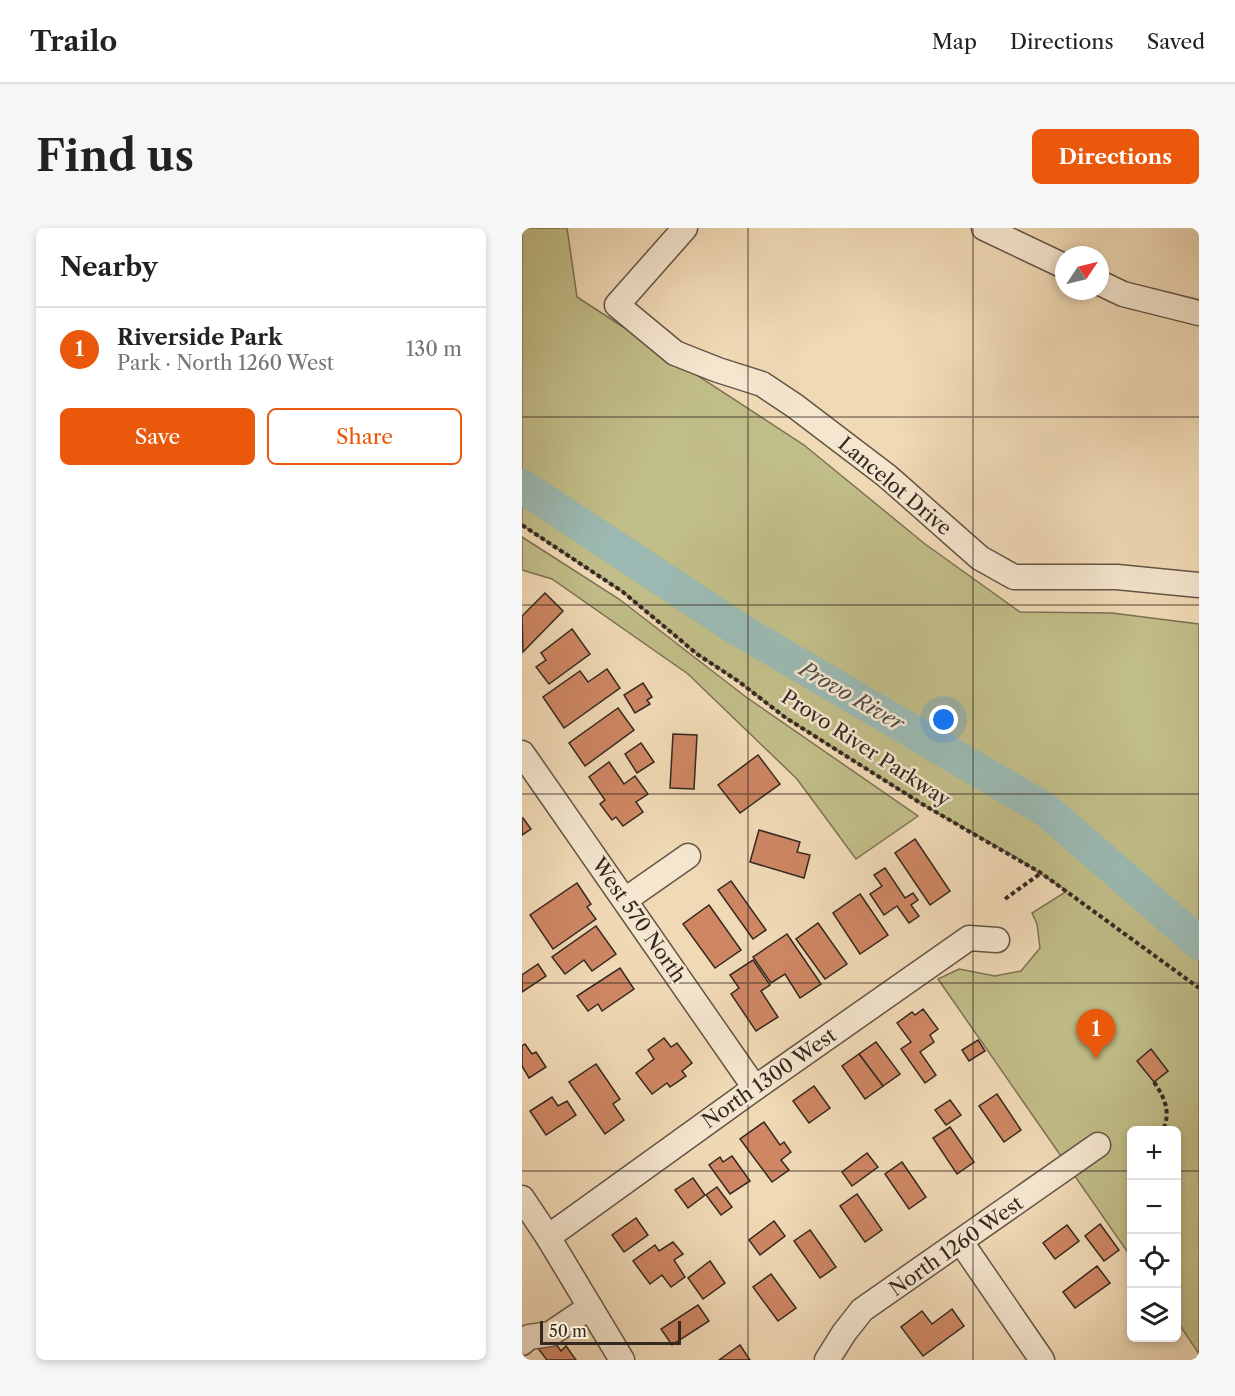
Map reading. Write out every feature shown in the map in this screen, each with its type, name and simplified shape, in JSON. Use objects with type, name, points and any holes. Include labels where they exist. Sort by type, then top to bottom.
[{"type":"street","name":"Lancelot Drive","points":[[686,228],[616,305],[675,353],[762,384],[795,405],[887,476],[981,558],[1014,577],[1117,576],[1199,585]]},
{"type":"street","points":[[984,228],[1055,262]]},
{"type":"street","points":[[1109,287],[1123,294],[1199,313]]},
{"type":"street","name":"West 570 North","points":[[522,753],[755,1088]]},
{"type":"street","points":[[625,900],[688,856]]},
{"type":"street","name":"North 1300 West","points":[[548,1238],[755,1088],[969,938],[997,940]]},
{"type":"street","name":"North 1260 West","points":[[827,1360],[862,1310],[1098,1145]]},
{"type":"street","points":[[522,1198],[621,1360]]},
{"type":"street","points":[[961,1242],[1042,1360]]},
{"type":"street","points":[[522,1342],[530,1337],[550,1334],[590,1307]]},
{"type":"path","name":"Provo River Parkway","points":[[522,525],[623,592],[697,654],[738,681],[786,718],[922,804],[1041,873],[1199,988]]},
{"type":"path","points":[[1005,899],[1041,873]]},
{"type":"path","points":[[1154,1082],[1166,1103],[1168,1114],[1164,1126]]},
{"type":"shaded area","points":[[522,228],[567,228],[577,297],[804,445],[925,544],[1020,612],[1112,613],[1199,624],[1199,1354],[1181,1327],[1181,1126],[1127,1126],[1127,1251],[938,979],[959,969],[995,976],[1021,971],[1040,948],[1037,924],[1032,913],[1067,891],[1017,858],[922,804],[786,718],[738,681],[697,654],[623,592],[522,525]]},
{"type":"shaded area","points":[[522,537],[619,599],[746,697],[918,816],[856,859],[797,779],[688,674],[552,579],[522,570]]},
{"type":"building","points":[[545,593],[563,611],[523,652],[522,616]]},
{"type":"building","points":[[572,629],[590,654],[549,684],[536,667],[546,660],[541,653]]},
{"type":"building","points":[[607,669],[620,688],[564,728],[543,697],[580,671],[588,682]]},
{"type":"building","points":[[643,683],[652,697],[647,700],[650,704],[635,713],[624,695]]},
{"type":"building","points":[[618,708],[634,730],[585,766],[569,743]]},
{"type":"building","points":[[673,734],[697,735],[694,789],[670,788]]},
{"type":"building","points":[[641,743],[654,762],[637,773],[625,754]]},
{"type":"building","points":[[758,755],[780,784],[740,813],[718,785]]},
{"type":"building","points":[[609,762],[624,784],[635,776],[648,794],[636,802],[643,812],[623,826],[616,817],[612,820],[600,804],[605,800],[589,777]]},
{"type":"building","points":[[522,819],[531,829],[522,835]]},
{"type":"building","points":[[759,830],[800,842],[797,852],[810,855],[804,878],[750,862]]},
{"type":"building","points":[[915,839],[950,891],[930,905],[895,853]]},
{"type":"building","points":[[885,868],[905,898],[913,893],[918,900],[911,905],[919,916],[909,923],[897,906],[884,915],[870,894],[882,886],[874,875]]},
{"type":"building","points":[[731,881],[766,930],[753,939],[718,890]]},
{"type":"building","points":[[577,883],[591,904],[587,907],[596,919],[553,949],[530,915]]},
{"type":"building","points":[[860,894],[888,935],[860,954],[833,913]]},
{"type":"building","points":[[709,905],[741,950],[715,968],[683,924]]},
{"type":"building","points":[[818,923],[847,964],[825,979],[796,939]]},
{"type":"building","points":[[596,926],[616,954],[592,971],[584,960],[565,974],[552,957]]},
{"type":"building","points":[[787,934],[821,984],[800,998],[785,974],[771,983],[753,957]]},
{"type":"building","points":[[753,960],[770,985],[761,991],[778,1017],[756,1031],[731,994],[739,988],[730,975]]},
{"type":"building","points":[[538,964],[546,976],[522,992],[522,975]]},
{"type":"building","points":[[620,968],[634,989],[602,1011],[598,1004],[588,1011],[577,996]]},
{"type":"building","points":[[923,1009],[938,1029],[930,1035],[934,1042],[920,1052],[936,1075],[925,1083],[901,1049],[911,1042],[897,1023],[912,1012],[915,1015]]},
{"type":"building","points":[[664,1038],[671,1047],[677,1043],[692,1063],[682,1071],[686,1076],[670,1087],[667,1083],[652,1094],[636,1073],[654,1059],[648,1050]]},
{"type":"building","points":[[978,1040],[985,1051],[969,1061],[962,1050]]},
{"type":"building","points":[[876,1042],[900,1074],[883,1086],[859,1054]]},
{"type":"building","points":[[525,1044],[532,1054],[536,1052],[546,1067],[529,1078],[522,1066],[522,1046]]},
{"type":"building","points":[[1151,1049],[1168,1071],[1154,1082],[1137,1061]]},
{"type":"building","points":[[859,1054],[883,1086],[865,1099],[842,1066]]},
{"type":"building","points":[[596,1064],[620,1099],[613,1104],[624,1120],[605,1134],[569,1082]]},
{"type":"building","points":[[814,1086],[830,1108],[809,1123],[793,1101]]},
{"type":"building","points":[[997,1094],[1021,1130],[1004,1142],[979,1106]]},
{"type":"building","points":[[552,1097],[558,1106],[567,1101],[576,1115],[546,1135],[530,1111]]},
{"type":"building","points":[[950,1100],[961,1115],[946,1125],[935,1110]]},
{"type":"building","points":[[764,1122],[780,1145],[784,1142],[791,1152],[781,1160],[789,1170],[772,1182],[740,1139]]},
{"type":"building","points":[[950,1127],[974,1162],[957,1174],[933,1138]]},
{"type":"building","points":[[867,1153],[878,1167],[852,1186],[842,1172]]},
{"type":"building","points":[[732,1156],[750,1181],[730,1194],[709,1165],[720,1157],[723,1162]]},
{"type":"building","points":[[902,1162],[926,1197],[909,1209],[885,1174]]},
{"type":"building","points":[[693,1178],[705,1195],[688,1208],[675,1190]]},
{"type":"building","points":[[717,1187],[732,1207],[721,1215],[706,1195]]},
{"type":"building","points":[[857,1194],[882,1230],[865,1242],[840,1206]]},
{"type":"building","points":[[636,1218],[648,1235],[624,1252],[612,1235]]},
{"type":"building","points":[[774,1221],[785,1236],[760,1255],[749,1240]]},
{"type":"building","points":[[1100,1224],[1119,1250],[1104,1261],[1085,1236]]},
{"type":"building","points":[[1067,1225],[1079,1241],[1055,1259],[1043,1243]]},
{"type":"building","points":[[810,1230],[836,1267],[820,1278],[794,1241]]},
{"type":"building","points":[[673,1242],[683,1254],[674,1260],[685,1277],[671,1287],[662,1275],[650,1284],[633,1261],[655,1245],[659,1251]]},
{"type":"building","points":[[710,1261],[725,1283],[703,1299],[688,1278]]},
{"type":"building","points":[[1097,1266],[1110,1283],[1075,1308],[1063,1292]]},
{"type":"building","points":[[771,1274],[796,1308],[778,1321],[753,1287]]},
{"type":"building","points":[[698,1305],[709,1321],[672,1345],[661,1329]]},
{"type":"building","points":[[952,1309],[964,1326],[923,1356],[901,1327],[922,1311],[932,1324]]},
{"type":"building","points":[[551,1337],[561,1351],[566,1346],[576,1360],[547,1360],[537,1347]]},
{"type":"building","points":[[740,1345],[750,1360],[719,1360]]},
{"type":"waterway","name":"Provo River","points":[[522,486],[735,627],[1046,810],[1199,943]]},
{"type":"place","name":"Riverside Park","points":[[1096,1059]]}]
